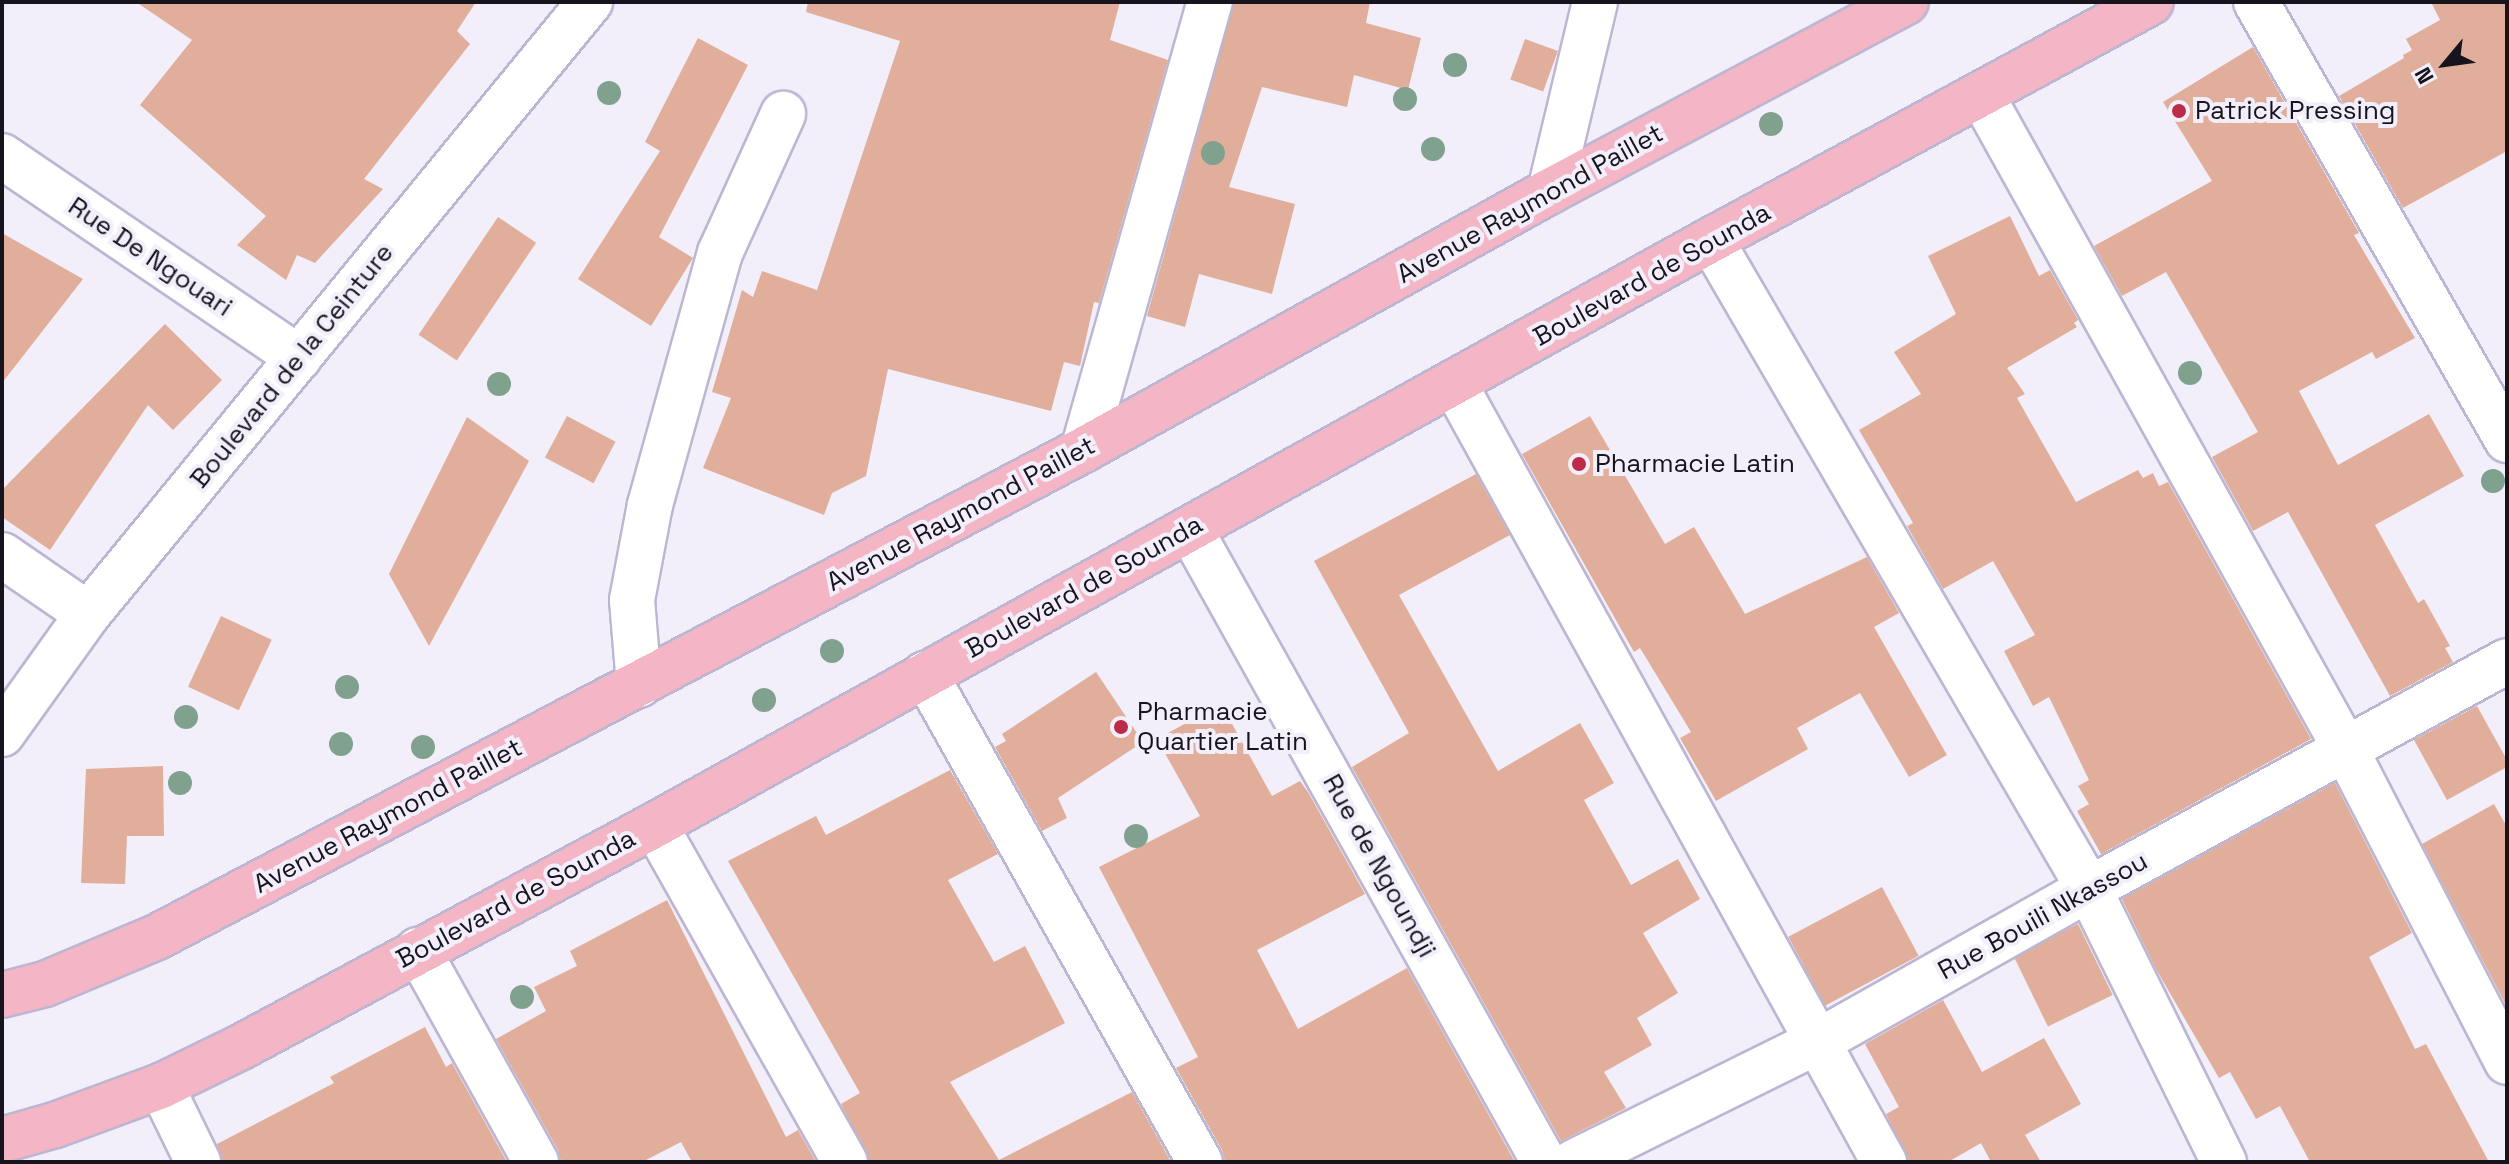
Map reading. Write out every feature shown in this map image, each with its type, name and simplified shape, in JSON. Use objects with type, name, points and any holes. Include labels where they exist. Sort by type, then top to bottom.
[{"type":"main road","name":"Avenue Raymond Paillet","points":[[2,995],[45,984],[157,937],[1083,450],[1550,191],[1906,2]]},
{"type":"main road","name":"Boulevard de Sounda","points":[[2,1140],[55,1125],[161,1086],[241,1047],[655,825],[1455,385],[1711,240],[2151,2]]},
{"type":"street","name":"Boulevard de la Ceinture","points":[[2,734],[88,614],[590,2]]},
{"type":"street","points":[[1083,450],[1210,2]]},
{"type":"street","points":[[1550,191],[1595,2]]},
{"type":"street","points":[[2256,2],[2507,440]]},
{"type":"street","points":[[1981,94],[2346,750],[2494,1006],[2507,1062]]},
{"type":"street","points":[[639,685],[632,600],[650,505],[720,253],[783,114]]},
{"type":"street","name":"Rue De Ngouari","points":[[2,156],[299,358]]},
{"type":"street","points":[[1711,240],[2089,889],[2224,1162]]},
{"type":"street","points":[[1455,385],[1884,1162]]},
{"type":"street","name":"Rue de Ngoundji","points":[[1190,529],[1544,1162]]},
{"type":"street","points":[[2,555],[88,614]]},
{"type":"street","name":"Rue Bouili Nkassou","points":[[1574,1162],[1819,1041],[2089,889],[2507,661]]},
{"type":"street","points":[[925,674],[1200,1162]]},
{"type":"street","points":[[655,825],[845,1162]]},
{"type":"street","points":[[418,950],[536,1162]]},
{"type":"street","points":[[161,1086],[198,1162]]},
{"type":"building","points":[[136,2],[476,2],[457,31],[470,44],[364,179],[383,189],[315,263],[297,255],[286,280],[237,245],[266,216],[140,105],[192,40]]},
{"type":"building","points":[[808,2],[1120,2],[1110,40],[1168,60],[1099,303],[1094,302],[1080,366],[1064,362],[1051,411],[888,369],[866,476],[832,493],[824,515],[703,468],[731,398],[712,392],[742,290],[753,297],[762,271],[817,290],[900,41],[806,12]]},
{"type":"building","points":[[1234,2],[1370,2],[1366,23],[1421,38],[1408,90],[1354,75],[1347,107],[1262,87],[1229,187],[1295,204],[1272,294],[1199,274],[1185,327],[1147,316]]},
{"type":"building","points":[[2431,2],[2507,2],[2507,151],[2403,208],[2339,96],[2404,58],[2403,55],[2412,50],[2406,39],[2440,20]]},
{"type":"building","points":[[698,38],[748,65],[659,237],[693,258],[651,326],[578,279],[660,151],[645,142]]},
{"type":"building","points":[[1525,39],[1558,51],[1543,91],[1510,79]]},
{"type":"building","points":[[2253,47],[2359,233],[2354,235],[2415,338],[2376,359],[2372,352],[2299,391],[2338,465],[2429,414],[2464,476],[2375,525],[2418,603],[2424,599],[2450,646],[2445,648],[2453,662],[2390,696],[2288,512],[2253,531],[2212,457],[2258,432],[2166,272],[2122,296],[2094,246],[2212,181],[2163,102]]},
{"type":"building","points":[[2010,216],[2039,276],[2050,270],[2078,320],[2074,323],[2077,327],[2007,368],[2025,394],[2017,398],[2076,502],[2138,470],[2143,478],[2153,473],[2159,486],[2168,482],[2311,739],[2101,854],[2077,811],[2089,804],[2078,786],[2089,780],[2049,697],[2033,706],[2004,651],[2035,635],[1993,561],[1943,589],[1907,526],[1913,523],[1859,430],[1921,394],[1894,352],[1956,314],[1928,256]]},
{"type":"building","points":[[498,217],[536,243],[457,360],[419,335]]},
{"type":"building","points":[[2,233],[83,279],[2,383]]},
{"type":"building","points":[[165,324],[222,380],[173,430],[148,405],[50,550],[2,517],[2,490]]},
{"type":"building","points":[[567,416],[616,442],[593,483],[545,457]]},
{"type":"building","points":[[1590,416],[1665,544],[1694,527],[1745,614],[1867,557],[1899,613],[1874,627],[1947,755],[1909,777],[1860,693],[1797,728],[1808,749],[1716,801],[1680,738],[1691,732],[1640,648],[1634,652],[1522,454]]},
{"type":"building","points":[[467,417],[529,461],[429,646],[389,574]]},
{"type":"building","points":[[1476,474],[1510,535],[1399,595],[1498,771],[1580,723],[1614,783],[1584,800],[1631,885],[1678,859],[1700,899],[1643,933],[1678,993],[1637,1018],[1652,1045],[1604,1072],[1626,1108],[1561,1141],[1352,767],[1409,733],[1314,561]]},
{"type":"building","points":[[221,616],[272,640],[239,710],[188,687]]},
{"type":"building","points":[[1096,672],[1143,742],[1058,798],[1067,818],[1042,831],[995,747],[1006,741],[1002,734]]},
{"type":"building","points":[[1221,704],[1272,796],[1300,781],[1365,894],[1257,950],[1298,1029],[1407,968],[1515,1162],[1225,1162],[1222,1150],[1176,1068],[1198,1057],[1099,867],[1200,816],[1157,739]]},
{"type":"building","points":[[2477,706],[2507,760],[2507,767],[2447,800],[2414,740]]},
{"type":"building","points":[[163,766],[164,836],[127,836],[125,884],[81,883],[86,769]]},
{"type":"building","points":[[950,770],[998,854],[948,880],[994,962],[1025,946],[1065,1023],[950,1082],[999,1160],[1132,1092],[1171,1162],[870,1162],[841,1104],[860,1093],[728,861],[816,816],[826,835]]},
{"type":"building","points":[[2335,783],[2412,933],[2369,957],[2415,1049],[2426,1044],[2489,1162],[2310,1162],[2280,1106],[2256,1119],[2230,1072],[2219,1078],[2156,969],[2122,899]]},
{"type":"building","points":[[2494,804],[2507,827],[2507,1007],[2422,844]]},
{"type":"building","points":[[1882,887],[1919,956],[1825,1006],[1788,937]]},
{"type":"building","points":[[667,900],[786,1137],[798,1130],[816,1162],[692,1162],[681,1142],[642,1162],[561,1162],[558,1150],[496,1039],[546,1011],[534,987],[577,966],[570,951]]},
{"type":"building","points":[[2078,924],[2113,995],[2048,1027],[2013,956]]},
{"type":"building","points":[[1943,1000],[1982,1072],[2044,1038],[2081,1104],[2025,1135],[2041,1162],[1991,1162],[1981,1143],[1948,1162],[1909,1162],[1886,1114],[1899,1107],[1865,1044]]},
{"type":"building","points":[[425,1027],[446,1067],[452,1063],[507,1162],[223,1162],[217,1144],[334,1083],[330,1077]]},
{"type":"place","name":"Patrick Pressing","points":[[2179,111]]},
{"type":"place","name":"Pharmacie Latin","points":[[1579,464]]},
{"type":"place","name":"Pharmacie Quartier Latin","points":[[1121,727]]}]
